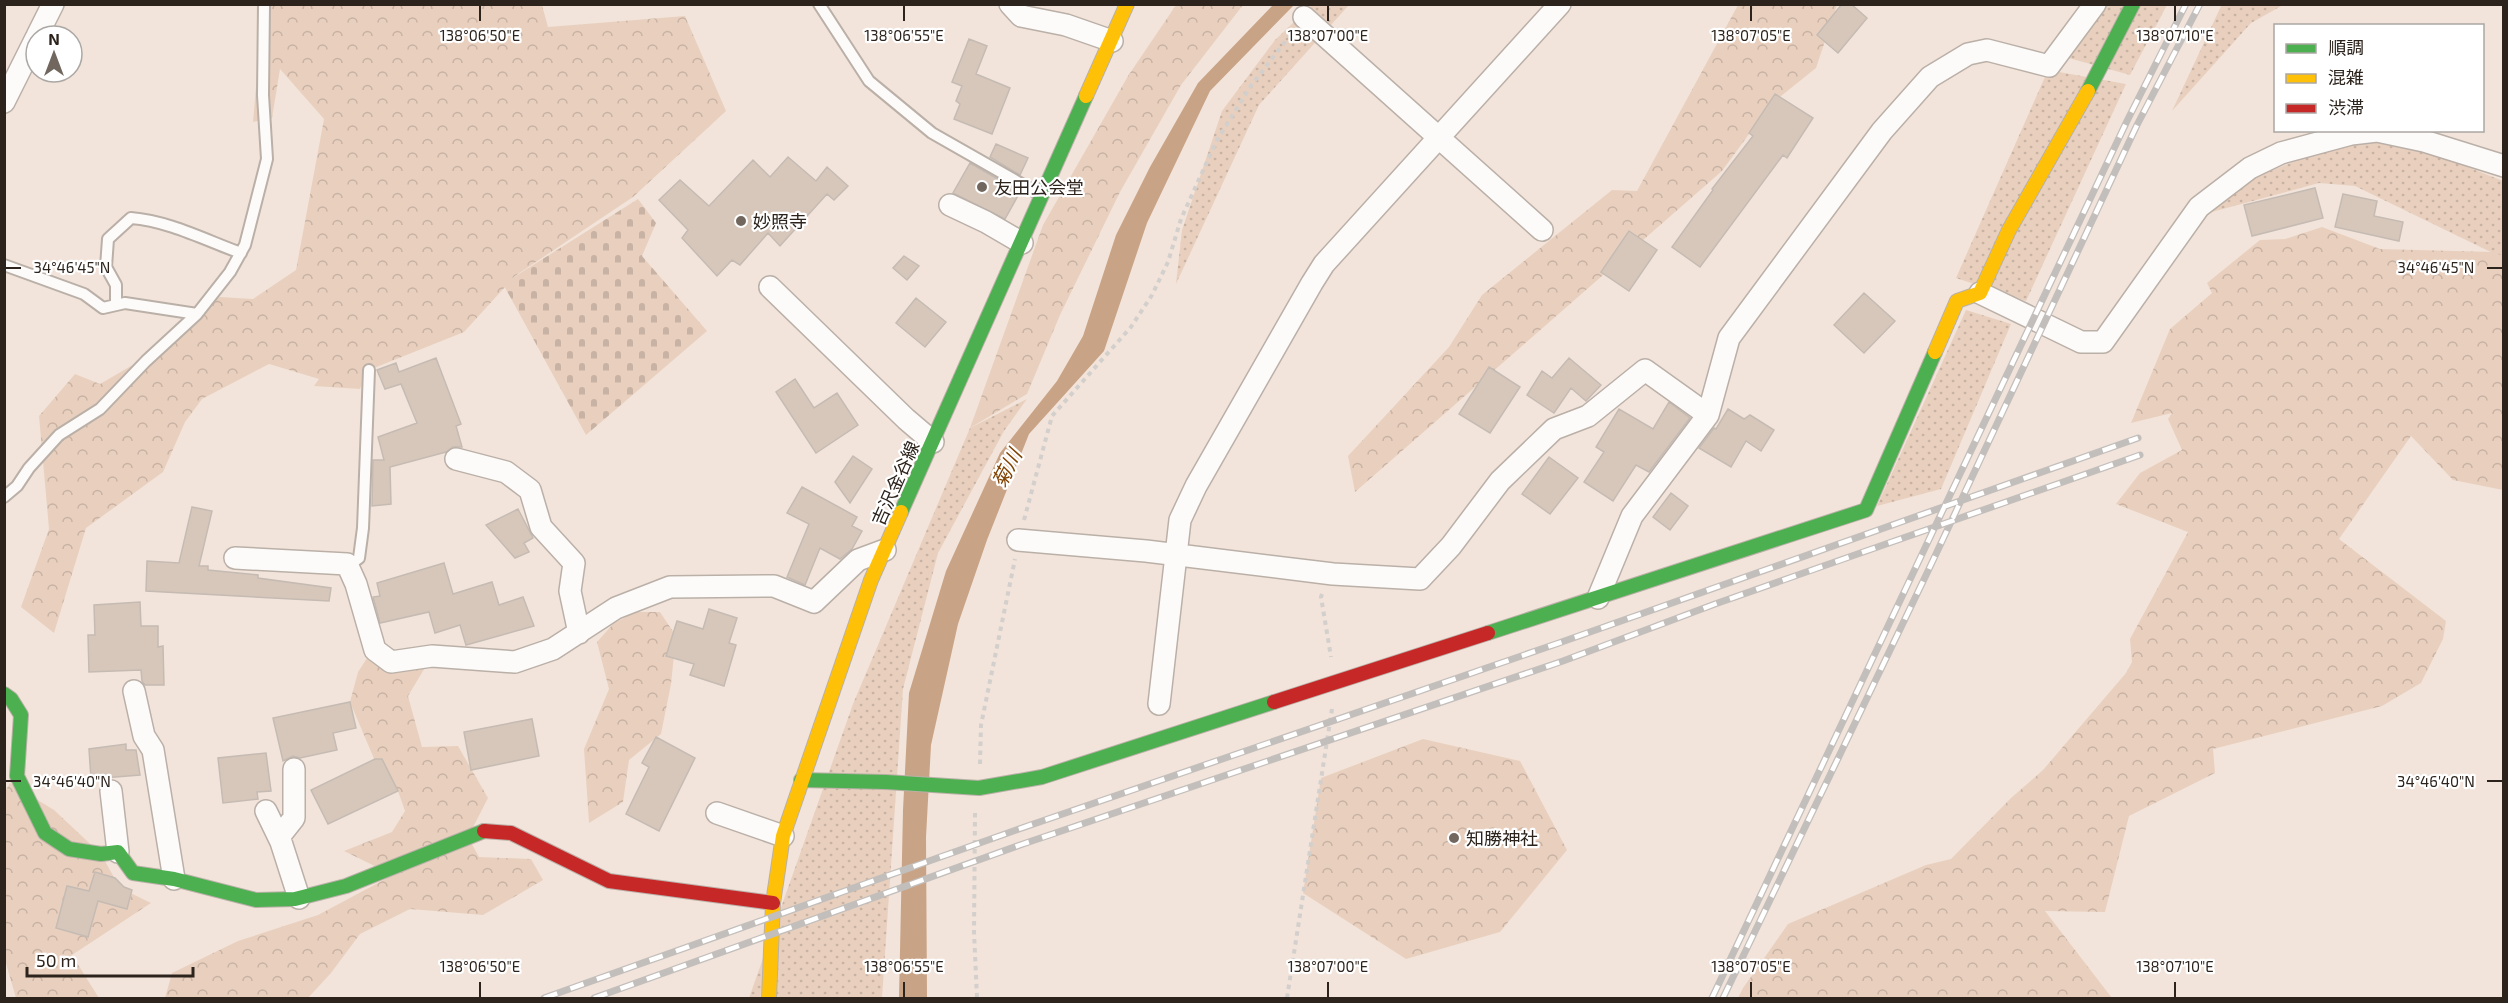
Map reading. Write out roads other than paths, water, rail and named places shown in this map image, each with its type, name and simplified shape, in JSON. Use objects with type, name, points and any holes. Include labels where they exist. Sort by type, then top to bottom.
[{"type":"street","points":[[43,24],[53,4]]},
{"type":"street","points":[[1010,4],[1021,16],[1066,25],[1112,41]]},
{"type":"street","name":"吉沢金谷線","points":[[769,999],[773,903],[783,836],[871,580],[1127,4]]},
{"type":"street","points":[[1159,705],[1180,520],[1196,486],[1312,283],[1324,264],[1560,4]]},
{"type":"street","points":[[1598,598],[1632,516],[1708,415],[1730,338],[1882,131],[1930,77],[1968,54],[1987,50],[2049,66],[2095,4]]},
{"type":"street","points":[[801,780],[979,788],[1042,777],[1866,510],[1957,301],[1980,292],[2009,230],[2098,74],[2133,4]]},
{"type":"street","points":[[1304,17],[1542,230]]},
{"type":"street","points":[[4,102],[24,61]]},
{"type":"street","points":[[1980,292],[2081,342],[2103,342],[2199,207],[2250,168],[2281,153],[2351,134],[2368,132]]},
{"type":"street","points":[[2382,132],[2424,141],[2504,166]]},
{"type":"street","points":[[950,205],[1022,243]]},
{"type":"street","points":[[771,287],[906,419],[933,442]]},
{"type":"street","points":[[1018,540],[1146,551],[1332,574],[1420,579],[1451,546],[1500,481],[1554,429],[1588,416],[1645,370],[1708,415]]},
{"type":"street","points":[[456,459],[506,471],[530,490],[541,527],[574,563],[570,591],[579,633]]},
{"type":"street","points":[[235,558],[347,564],[356,584],[375,651],[391,662],[432,656],[515,662],[553,649],[616,608],[670,586],[774,586],[814,602],[858,560],[885,550]]},
{"type":"street","points":[[134,691],[144,736],[153,750],[174,879]]},
{"type":"street","points":[[4,694],[11,699],[21,715],[17,776],[45,833],[69,849],[101,854],[118,852]]},
{"type":"street","points":[[279,837],[294,818],[294,769]]},
{"type":"street","points":[[111,791],[118,852],[133,873],[174,879],[256,900],[299,897],[346,886],[483,831],[512,833],[609,881],[773,903]]},
{"type":"street","points":[[266,811],[279,837],[299,897]]},
{"type":"street","points":[[717,813],[783,836]]},
{"type":"lane","points":[[4,497],[17,486],[29,468],[59,435],[100,409],[146,361],[198,314],[230,272],[245,245],[267,159],[263,95],[264,4]]},
{"type":"lane","points":[[819,4],[869,81],[932,133],[1043,196]]},
{"type":"lane","points":[[116,305],[116,285],[106,267],[108,239],[131,218],[147,219],[240,253]]},
{"type":"lane","points":[[4,265],[84,294],[103,308],[126,303],[198,314]]},
{"type":"lane","points":[[348,566],[359,558],[363,528],[369,370]]},
{"type":"water","name":"菊川","points":[[1273,5],[1294,5],[1210,91],[1147,223],[1104,351],[1029,434],[987,540],[958,624],[931,745],[926,837],[927,998],[899,998],[903,810],[909,693],[946,571],[1000,453],[1057,381],[1083,336],[1116,235],[1150,167],[1198,83]]},
{"type":"railway","points":[[1712,998],[2127,121],[2186,4]]},
{"type":"railway","points":[[1723,998],[1928,571],[2137,125],[2200,4]]},
{"type":"railway","points":[[544,998],[1019,829],[1556,644],[2138,438]]},
{"type":"railway","points":[[594,998],[1020,845],[1563,661],[1715,604],[2140,455]]},
{"type":"place","name":"友田公会堂","points":[[982,187]]},
{"type":"place","name":"妙照寺","points":[[741,221]]},
{"type":"place","name":"知勝神社","points":[[1454,838]]}]
